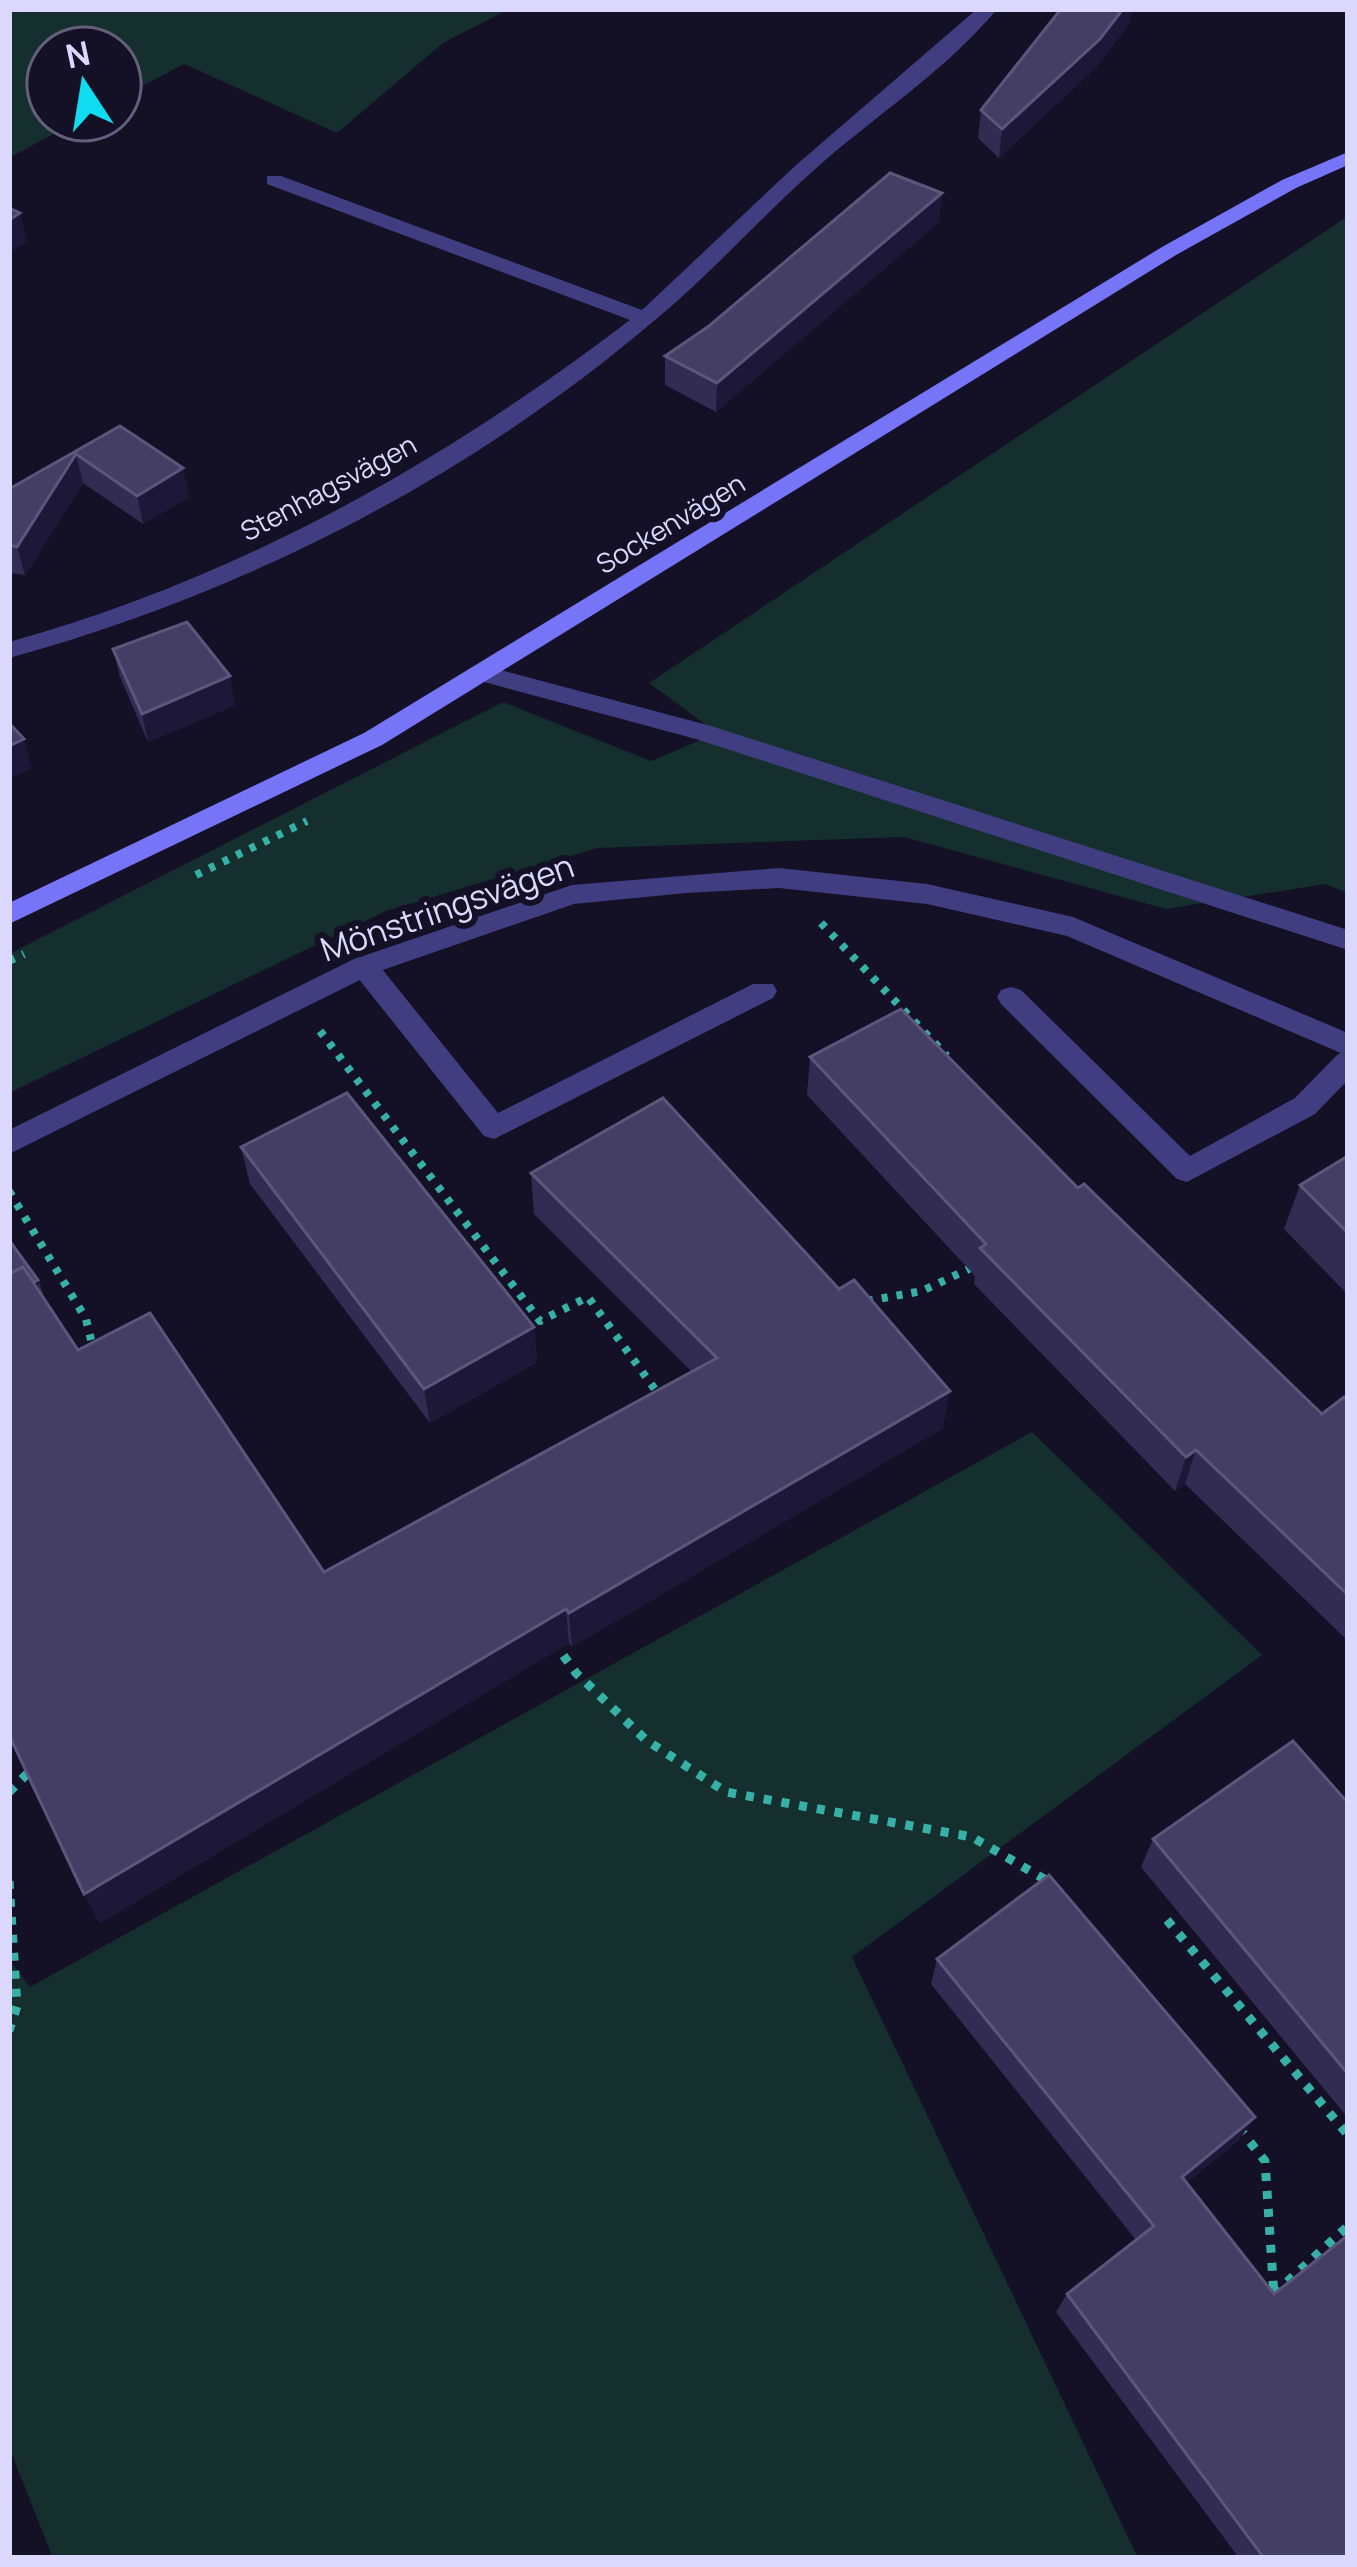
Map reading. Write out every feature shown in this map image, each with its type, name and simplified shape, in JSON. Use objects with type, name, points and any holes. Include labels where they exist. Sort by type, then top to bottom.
[{"type":"street","name":"Stenhagsvägen","points":[[9,650],[79,634],[274,552],[490,434],[645,318],[804,168],[946,51],[988,9]]},
{"type":"street","name":"Sockenvägen","points":[[9,914],[373,739],[1169,251],[1289,184],[1348,158]]},
{"type":"street","points":[[274,180],[645,318]]},
{"type":"street","points":[[482,673],[702,732],[1348,940]]},
{"type":"street","name":"Mönstringsvägen","points":[[9,1143],[364,966],[572,896],[779,878],[927,894],[1073,927],[1348,1046]]},
{"type":"street","points":[[364,966],[494,1128],[763,991]]},
{"type":"street","points":[[1011,997],[1187,1171],[1305,1106],[1348,1062]]},
{"type":"path","points":[[779,878],[956,1065]]},
{"type":"path","points":[[296,1000],[540,1321],[588,1297],[666,1405],[646,1416]]},
{"type":"path","points":[[9,1191],[86,1319],[96,1362]]},
{"type":"path","points":[[860,1302],[922,1291],[988,1259]]},
{"type":"path","points":[[549,1635],[576,1673],[646,1740],[726,1792],[972,1837],[1053,1884],[1067,1902]]},
{"type":"path","points":[[9,1792],[50,1758]]},
{"type":"path","points":[[9,1881],[17,2006],[9,2031]]},
{"type":"path","points":[[1167,1920],[1348,2135]]},
{"type":"path","points":[[1236,2124],[1264,2161],[1273,2295],[1286,2311]]},
{"type":"path","points":[[1273,2295],[1348,2225]]},
{"type":"green space","points":[[9,9],[509,9],[443,43],[337,133],[184,64],[144,85],[144,24],[24,24],[24,144],[35,144],[9,158]]},
{"type":"green space","points":[[1348,216],[1348,893],[1325,884],[1166,909],[904,837],[597,848],[386,911],[9,1093],[9,954],[503,702],[651,761],[717,733],[649,683]]},
{"type":"green space","points":[[1032,1432],[1262,1655],[852,1957],[1138,2558],[53,2558],[9,2447],[9,1959],[30,1987]]},
{"type":"building","points":[[1061,9],[1123,9],[1100,39],[1002,129],[981,110]]},
{"type":"building","points":[[890,173],[942,193],[717,383],[665,356],[709,326]]},
{"type":"building","points":[[120,426],[183,468],[137,496],[76,454],[17,547],[9,545],[9,489]]},
{"type":"building","points":[[187,622],[230,676],[142,714],[113,649]]},
{"type":"building","points":[[9,723],[24,739],[9,746]]},
{"type":"building","points":[[901,1009],[1078,1188],[1084,1184],[1322,1414],[1344,1397],[1348,1401],[1348,1595],[1196,1450],[1186,1457],[980,1248],[986,1244],[810,1057]]},
{"type":"building","points":[[347,1093],[534,1327],[424,1389],[241,1147]]},
{"type":"building","points":[[663,1098],[839,1289],[854,1280],[950,1391],[569,1613],[566,1609],[84,1894],[9,1735],[9,1274],[23,1267],[78,1350],[150,1313],[324,1572],[717,1358],[531,1173]]},
{"type":"building","points":[[1348,1156],[1348,1233],[1300,1185]]},
{"type":"building","points":[[9,1240],[38,1280],[34,1282],[23,1267],[9,1274]]},
{"type":"building","points":[[1293,1741],[1348,1803],[1348,2074],[1153,1839]]},
{"type":"building","points":[[1049,1875],[1255,2117],[1182,2177],[1274,2294],[1348,2235],[1348,2558],[1264,2558],[1067,2294],[1154,2226],[937,1959]]}]
